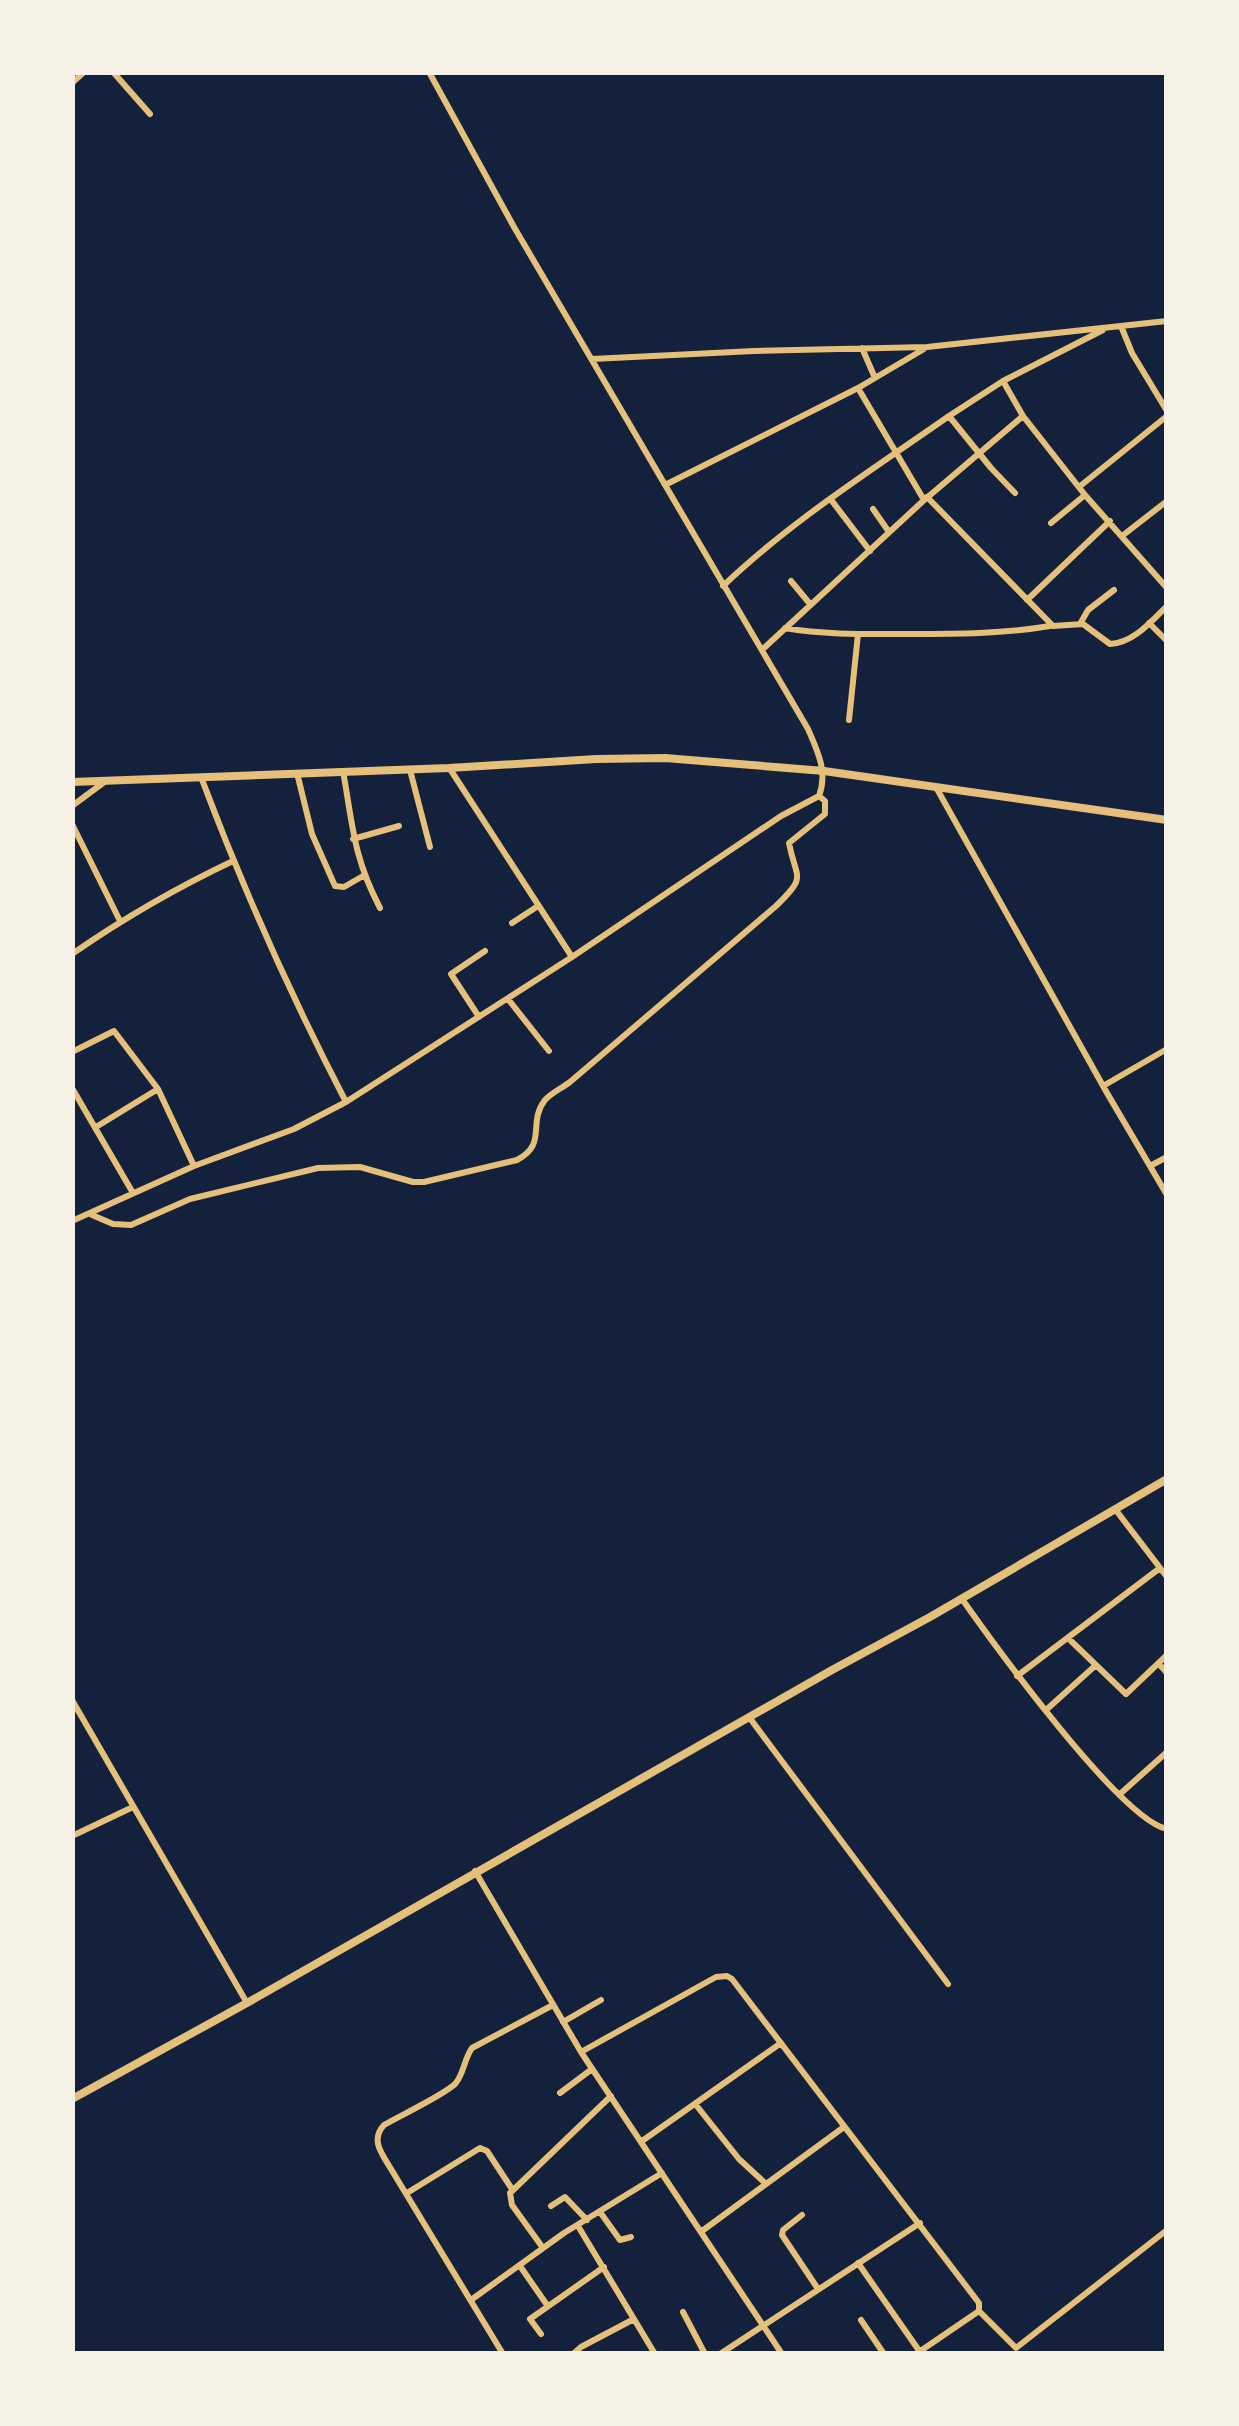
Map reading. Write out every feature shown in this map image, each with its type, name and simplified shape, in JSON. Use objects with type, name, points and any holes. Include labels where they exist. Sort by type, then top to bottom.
[{"type":"main road","points":[[72,782],[665,758],[823,769],[1167,820]]},
{"type":"main road","points":[[72,2099],[1167,1479]]},
{"type":"street","points":[[72,83],[84,72]]},
{"type":"street","points":[[113,72],[150,114]]},
{"type":"street","points":[[72,1221],[194,1166],[294,1129],[346,1102],[781,816],[820,796],[824,784],[819,754],[762,650],[514,227],[429,72]]},
{"type":"street","points":[[592,359],[927,347],[1167,321]]},
{"type":"street","points":[[1079,487],[1167,414],[1121,326]]},
{"type":"street","points":[[723,586],[770,543],[896,450],[1003,381],[1107,328]]},
{"type":"street","points":[[665,485],[857,388],[927,347]]},
{"type":"street","points":[[862,348],[875,378]]},
{"type":"street","points":[[1003,381],[1023,416],[1085,495],[1167,588]]},
{"type":"street","points":[[857,388],[925,498],[1053,626]]},
{"type":"street","points":[[949,416],[1015,493]]},
{"type":"street","points":[[762,650],[925,498],[1023,416]]},
{"type":"street","points":[[1052,523],[1085,495]]},
{"type":"street","points":[[832,500],[870,551]]},
{"type":"street","points":[[1123,536],[1167,501]]},
{"type":"street","points":[[873,509],[889,532]]},
{"type":"street","points":[[1028,600],[1110,521]]},
{"type":"street","points":[[790,581],[810,604]]},
{"type":"street","points":[[1080,624],[1088,610],[1114,590]]},
{"type":"street","points":[[785,628],[858,634],[993,633],[1080,624],[1115,645],[1167,606]]},
{"type":"street","points":[[1149,623],[1167,641]]},
{"type":"street","points":[[849,720],[858,634]]},
{"type":"street","points":[[449,768],[572,957]]},
{"type":"street","points":[[410,770],[430,847]]},
{"type":"street","points":[[343,771],[353,838],[363,875],[380,908]]},
{"type":"street","points":[[297,773],[312,834],[335,886],[344,887],[363,875]]},
{"type":"street","points":[[201,777],[291,993],[346,1102]]},
{"type":"street","points":[[72,806],[106,781]]},
{"type":"street","points":[[937,789],[1167,1195]]},
{"type":"street","points":[[91,1214],[113,1224],[131,1225],[190,1198],[318,1168],[360,1167],[424,1182],[526,1156],[535,1144],[537,1116],[550,1096],[795,887],[799,875],[788,843],[825,814],[820,796]]},
{"type":"street","points":[[72,824],[120,921]]},
{"type":"street","points":[[353,838],[399,826]]},
{"type":"street","points":[[72,954],[176,888],[233,861]]},
{"type":"street","points":[[512,923],[538,906]]},
{"type":"street","points":[[478,1017],[451,974],[485,951]]},
{"type":"street","points":[[508,999],[549,1051]]},
{"type":"street","points":[[72,1052],[113,1031],[158,1089],[194,1166]]},
{"type":"street","points":[[1103,1086],[1167,1048]]},
{"type":"street","points":[[72,1088],[133,1193]]},
{"type":"street","points":[[96,1127],[158,1089]]},
{"type":"street","points":[[72,1117],[84,1110]]},
{"type":"street","points":[[1150,1166],[1167,1157]]},
{"type":"street","points":[[1115,1509],[1167,1577]]},
{"type":"street","points":[[1017,1676],[1160,1568]]},
{"type":"street","points":[[962,1599],[1017,1676],[1120,1794],[1150,1822],[1167,1829]]},
{"type":"street","points":[[1068,1638],[1127,1694],[1167,1655]]},
{"type":"street","points":[[1159,1664],[1167,1673]]},
{"type":"street","points":[[1046,1710],[1096,1665]]},
{"type":"street","points":[[72,1700],[247,2003]]},
{"type":"street","points":[[749,1717],[948,1984]]},
{"type":"street","points":[[1120,1794],[1165,1757]]},
{"type":"street","points":[[72,1836],[133,1807]]},
{"type":"street","points":[[475,1871],[580,2052],[782,2354]]},
{"type":"street","points":[[580,2052],[728,1976],[920,2223],[979,2303],[979,2311],[1017,2348],[1167,2230]]},
{"type":"street","points":[[563,2022],[601,2000]]},
{"type":"street","points":[[502,2354],[379,2148],[379,2131],[453,2086],[472,2048],[554,2005]]},
{"type":"street","points":[[642,2141],[781,2043]]},
{"type":"street","points":[[560,2093],[592,2069]]},
{"type":"street","points":[[543,2248],[512,2205],[512,2189],[611,2096]]},
{"type":"street","points":[[696,2105],[739,2159],[766,2183]]},
{"type":"street","points":[[702,2231],[845,2126]]},
{"type":"street","points":[[406,2193],[479,2148],[488,2151],[512,2189]]},
{"type":"street","points":[[471,2300],[662,2173]]},
{"type":"street","points":[[551,2206],[565,2198],[587,2220]]},
{"type":"street","points":[[600,2212],[620,2240],[631,2237]]},
{"type":"street","points":[[802,2215],[782,2235],[818,2289]]},
{"type":"street","points":[[720,2354],[920,2223]]},
{"type":"street","points":[[578,2225],[655,2354]]},
{"type":"street","points":[[858,2263],[918,2353],[979,2311]]},
{"type":"street","points":[[520,2266],[547,2306]]},
{"type":"street","points":[[541,2334],[530,2320],[604,2266]]},
{"type":"street","points":[[683,2312],[706,2354]]},
{"type":"street","points":[[573,2354],[634,2318]]},
{"type":"street","points":[[861,2320],[884,2354]]}]
